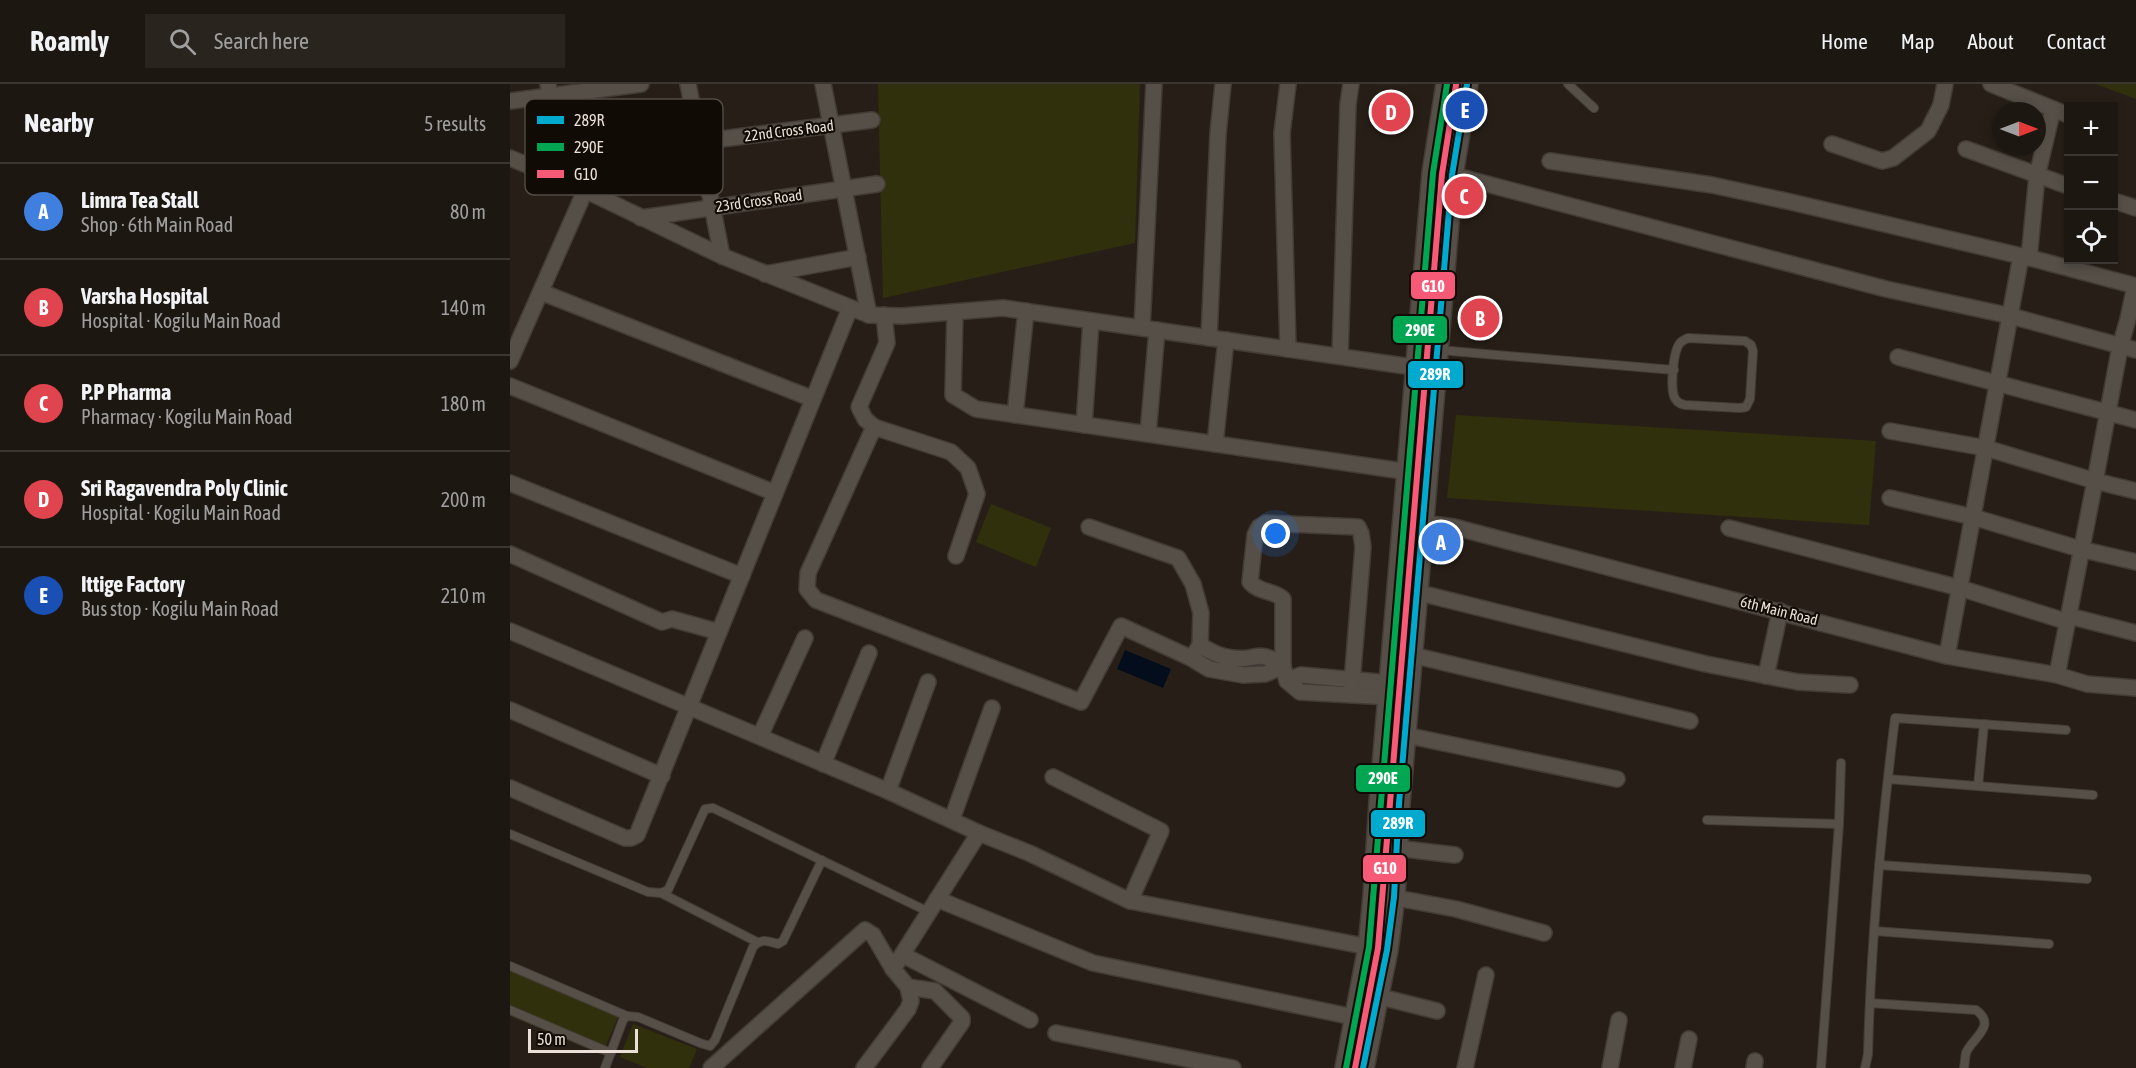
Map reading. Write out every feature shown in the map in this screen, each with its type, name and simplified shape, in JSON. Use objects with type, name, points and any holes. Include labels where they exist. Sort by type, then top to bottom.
[{"type":"main road","points":[[1346,1068],[1364,1019],[1377,996],[1387,950],[1380,802],[1390,690],[1408,590],[1424,523],[1427,369],[1448,84]]},
{"type":"main road","points":[[1363,1068],[1369,946],[1396,848],[1412,655],[1408,590],[1409,472],[1427,369],[1438,350],[1442,173],[1467,84]]},
{"type":"street","points":[[510,101],[549,90],[641,84]]},
{"type":"street","points":[[688,84],[691,99]]},
{"type":"street","points":[[823,84],[858,257],[887,343],[859,407],[865,419],[874,427],[951,452],[968,468],[977,494],[956,556]]},
{"type":"street","points":[[1148,434],[1154,84]]},
{"type":"street","points":[[1209,338],[1218,134],[1223,84]]},
{"type":"street","points":[[1288,84],[1282,132],[1288,349]]},
{"type":"street","points":[[1340,356],[1348,104],[1351,84]]},
{"type":"street","points":[[1832,144],[1881,161],[1893,158],[1928,131],[1941,105],[1945,84]]},
{"type":"street","points":[[1991,84],[2064,113]]},
{"type":"street","points":[[1947,656],[2011,316],[2025,257],[2037,176],[2053,109]]},
{"type":"street","name":"22nd Cross Road","points":[[723,139],[872,120]]},
{"type":"street","points":[[1966,149],[2064,185]]},
{"type":"street","points":[[510,158],[525,164]]},
{"type":"street","points":[[1550,161],[1724,188],[2025,257],[2135,286],[2120,346],[2056,675]]},
{"type":"street","points":[[1442,173],[1886,289],[2011,316],[2136,350]]},
{"type":"street","name":"23rd Cross Road","points":[[641,218],[877,184]]},
{"type":"street","points":[[510,361],[583,195]]},
{"type":"street","points":[[593,195],[722,256],[850,308],[876,315],[902,316],[1003,308],[1427,369]]},
{"type":"street","points":[[710,195],[722,256]]},
{"type":"street","points":[[2118,202],[2136,208]]},
{"type":"street","points":[[765,274],[858,257]]},
{"type":"street","points":[[541,292],[813,399]]},
{"type":"street","points":[[510,788],[625,838],[637,835],[850,308]]},
{"type":"street","points":[[1016,415],[1026,311]]},
{"type":"street","points":[[955,312],[953,395],[976,409],[1409,472]]},
{"type":"street","points":[[1084,425],[1090,321]]},
{"type":"street","points":[[1215,444],[1226,340]]},
{"type":"street","points":[[1898,357],[2136,420]]},
{"type":"street","points":[[510,386],[776,493]]},
{"type":"street","points":[[874,427],[808,573],[807,589],[816,600],[1081,702],[1121,626],[1196,652],[1209,669],[1243,675],[1285,674]]},
{"type":"street","points":[[1890,431],[1986,448],[2136,491]]},
{"type":"street","points":[[510,483],[742,576]]},
{"type":"street","points":[[1890,498],[1973,517],[2080,549],[2136,562]]},
{"type":"street","name":"6th Main Road","points":[[1424,523],[1454,527],[1947,656],[2056,675],[2087,684],[2136,688]]},
{"type":"street","points":[[1351,687],[1363,547],[1358,527],[1266,524],[1258,526],[1250,582],[1255,588],[1279,595],[1283,599],[1285,674],[1300,692],[1351,687],[1390,690]]},
{"type":"street","points":[[1089,527],[1178,558],[1193,584],[1201,613],[1196,652]]},
{"type":"street","points":[[1729,528],[1960,588],[2068,619],[2136,633]]},
{"type":"street","points":[[510,554],[662,622],[672,619],[719,632]]},
{"type":"street","points":[[1408,590],[1706,664],[1798,682],[1850,685]]},
{"type":"street","points":[[1766,676],[1780,611]]},
{"type":"street","points":[[510,631],[888,791],[979,833],[1029,853],[1130,901],[1369,946]]},
{"type":"street","points":[[760,736],[805,638]]},
{"type":"street","points":[[823,764],[869,653]]},
{"type":"street","points":[[1412,655],[1690,721]]},
{"type":"street","points":[[888,791],[928,682]]},
{"type":"street","points":[[952,819],[992,708]]},
{"type":"street","points":[[510,710],[662,776]]},
{"type":"street","points":[[1405,735],[1617,779]]},
{"type":"street","points":[[1053,777],[1161,831],[1130,901]]},
{"type":"street","points":[[893,969],[979,833]]},
{"type":"street","points":[[1396,848],[1455,855]]},
{"type":"street","points":[[1384,896],[1456,909],[1544,933]]},
{"type":"street","points":[[933,906],[1094,963],[1364,1019]]},
{"type":"street","points":[[711,1068],[865,930],[873,935],[893,969],[908,987],[911,1001],[908,1009],[864,1068]]},
{"type":"street","points":[[903,956],[1030,1020]]},
{"type":"street","points":[[1465,1068],[1486,975]]},
{"type":"street","points":[[908,987],[935,991],[962,1017],[962,1022],[930,1068]]},
{"type":"street","points":[[1377,996],[1437,1011]]},
{"type":"street","points":[[1610,1068],[1619,1020]]},
{"type":"street","points":[[1056,1033],[1233,1068]]},
{"type":"street","points":[[1683,1068],[1689,1038]]},
{"type":"lane","points":[[1568,84],[1594,108]]},
{"type":"lane","points":[[1688,338],[1745,341],[1754,351],[1750,399],[1743,408],[1681,404],[1673,394],[1674,370],[1679,345],[1688,338]]},
{"type":"lane","points":[[1438,350],[1674,370]]},
{"type":"lane","points":[[1865,1068],[1868,1054],[1879,865],[1896,718],[2066,730]]},
{"type":"lane","points":[[1978,786],[1984,724]]},
{"type":"lane","points":[[1821,1068],[1839,824],[1841,763]]},
{"type":"lane","points":[[1888,779],[2093,795]]},
{"type":"lane","points":[[661,893],[668,890],[705,809],[713,808],[822,860],[933,906]]},
{"type":"lane","points":[[1707,820],[1839,824]]},
{"type":"lane","points":[[510,834],[648,892],[661,893],[757,942]]},
{"type":"lane","points":[[510,966],[627,1016],[638,1017],[710,1046],[715,1040],[753,946],[764,940],[778,944],[783,941],[822,860]]},
{"type":"lane","points":[[1879,865],[2087,879]]},
{"type":"lane","points":[[1874,931],[2049,944]]},
{"type":"lane","points":[[1870,1003],[1976,1010],[1981,1013],[1982,1034],[1966,1052],[1964,1068]]},
{"type":"lane","points":[[510,1010],[611,1053]]},
{"type":"lane","points":[[605,1068],[623,1020],[627,1016]]},
{"type":"shaded area","points":[[878,84],[1140,84],[1135,243],[883,298]]},
{"type":"shaded area","points":[[2096,84],[2136,84],[2136,99]]},
{"type":"shaded area","points":[[1456,415],[1876,441],[1869,525],[1447,498]]},
{"type":"shaded area","points":[[991,504],[1051,528],[1036,567],[976,542]]},
{"type":"shaded area","points":[[510,964],[620,1012],[602,1055],[510,1016]]},
{"type":"shaded area","points":[[633,1024],[697,1049],[689,1068],[647,1068],[620,1057]]},
{"type":"water","points":[[1125,650],[1171,669],[1163,688],[1117,669]]},
{"type":"transit line","name":"290E","points":[[1346,1068],[1369,947],[1433,173],[1447,84]]},
{"type":"transit line","name":"289R","points":[[1363,1068],[1387,950],[1394,897],[1399,804],[1452,175],[1467,84]]},
{"type":"transit line","name":"G10","points":[[1355,1068],[1378,948],[1442,174],[1456,85]]},
{"type":"place","name":"Ittige Factory","points":[[1465,110]]},
{"type":"place","name":"Sri Ragavendra Poly Clinic","points":[[1391,112]]},
{"type":"place","name":"P.P Pharma","points":[[1464,196]]},
{"type":"place","name":"Varsha Hospital","points":[[1480,318]]},
{"type":"place","name":"Limra Tea Stall","points":[[1441,542]]}]
